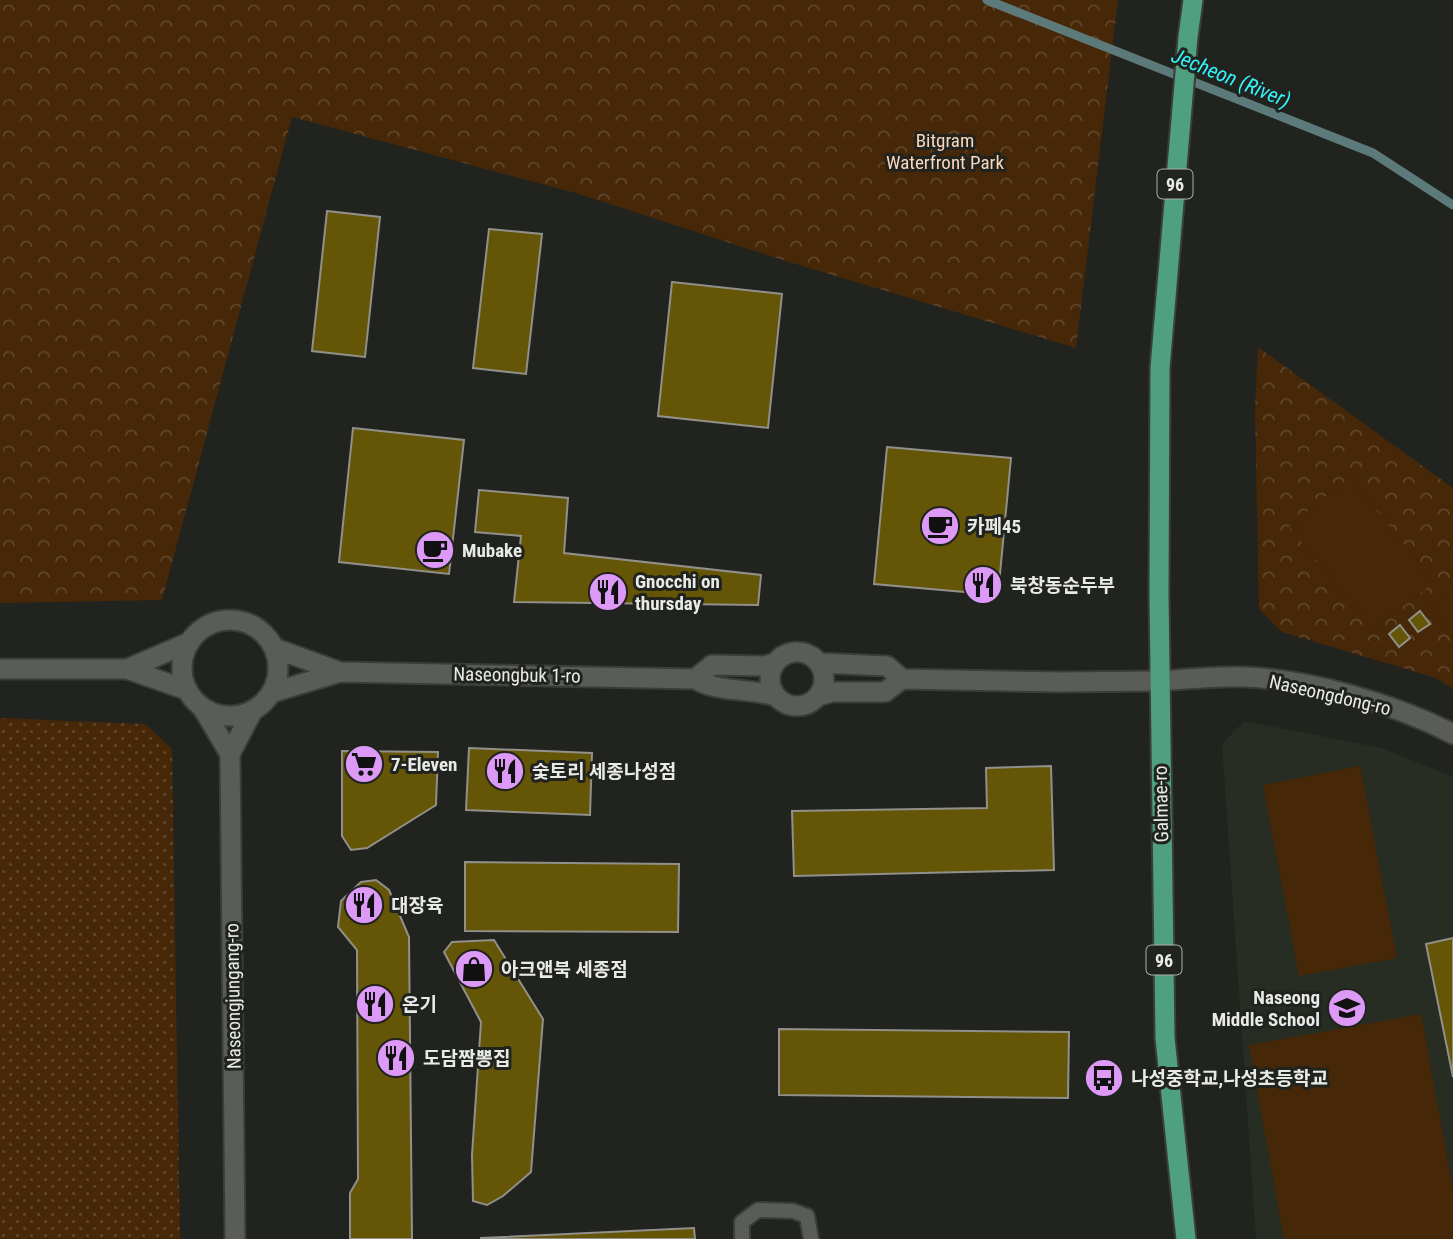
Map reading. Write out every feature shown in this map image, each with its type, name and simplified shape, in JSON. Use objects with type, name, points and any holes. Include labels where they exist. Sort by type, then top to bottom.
[{"type":"main road","name":"Galmae-ro","points":[[1186,1239],[1165,1038],[1160,681],[1160,368],[1188,37],[1194,0]]},
{"type":"street","points":[[230,754],[202,708],[187,690],[182,666],[190,642],[199,631],[226,620],[254,627],[266,636],[274,648],[278,671],[271,694]]},
{"type":"street","points":[[127,669],[190,642]]},
{"type":"street","points":[[274,648],[340,672]]},
{"type":"street","points":[[818,696],[824,680],[823,671],[813,657],[797,652],[781,657],[775,663],[769,680],[776,696],[783,702],[802,706],[818,696],[832,692],[885,692],[902,680],[1160,681]]},
{"type":"street","name":"Naseongbuk 1-ro","points":[[695,679],[712,665],[764,666],[775,663]]},
{"type":"street","points":[[819,663],[887,666],[902,680]]},
{"type":"street","points":[[0,669],[127,669],[187,690]]},
{"type":"street","points":[[202,708],[227,716],[240,715],[253,710],[271,694],[340,672]]},
{"type":"street","name":"Naseongbuk 1-ro","points":[[340,672],[695,679],[709,687],[760,691],[776,696]]},
{"type":"street","name":"Naseongdong-ro","points":[[1160,681],[1246,677],[1297,683],[1354,696],[1422,718],[1453,734]]},
{"type":"street","points":[[230,754],[253,710]]},
{"type":"street","name":"Naseongjungang-ro","points":[[230,754],[235,1239]]},
{"type":"lane","points":[[742,1239],[741,1222],[758,1210],[793,1211],[807,1216],[811,1239]]},
{"type":"shaded area","name":"Naseong Middle School","points":[[1244,721],[1382,748],[1453,777],[1453,1239],[1256,1239],[1222,744]]},
{"type":"green space","name":"Bitgram Waterfront Park","points":[[0,0],[1118,0],[1076,348],[789,262],[579,194],[292,117],[162,600],[0,603]]},
{"type":"green space","points":[[1258,347],[1453,488],[1453,689],[1436,678],[1282,632],[1259,609],[1255,409]]},
{"type":"green space","points":[[1350,477],[1434,582],[1372,631],[1289,526]]},
{"type":"green space","points":[[1453,588],[1453,640],[1428,609]]},
{"type":"green space","points":[[0,718],[145,724],[172,749],[180,1239],[0,1239]]},
{"type":"green space","points":[[1360,766],[1397,958],[1299,976],[1263,785]]},
{"type":"green space","points":[[1421,1014],[1453,1190],[1453,1239],[1284,1239],[1249,1045]]},
{"type":"building","points":[[327,211],[380,217],[365,357],[312,351]]},
{"type":"building","points":[[489,229],[542,234],[526,374],[473,368]]},
{"type":"building","points":[[672,282],[782,294],[768,428],[658,416]]},
{"type":"building","points":[[353,428],[464,440],[449,574],[339,562]]},
{"type":"building","points":[[887,447],[1011,458],[998,595],[874,584]]},
{"type":"building","points":[[479,490],[568,498],[564,553],[761,575],[758,605],[514,602],[521,536],[475,532]]},
{"type":"building","points":[[1420,611],[1430,624],[1418,632],[1409,620]]},
{"type":"building","points":[[1400,625],[1410,638],[1399,647],[1389,634]]},
{"type":"building","points":[[469,748],[592,753],[590,815],[466,810]]},
{"type":"building","points":[[342,751],[438,752],[436,805],[367,848],[351,850],[342,836]]},
{"type":"building","points":[[1051,766],[1054,870],[794,876],[792,811],[987,808],[986,768]]},
{"type":"building","points":[[465,862],[679,864],[678,932],[465,931]]},
{"type":"building","points":[[376,880],[389,890],[409,937],[412,1239],[350,1239],[350,1193],[358,1179],[357,950],[338,927],[341,901],[361,882]]},
{"type":"building","points":[[1453,938],[1453,1077],[1426,944]]},
{"type":"building","points":[[494,940],[543,1019],[531,1172],[503,1196],[487,1205],[473,1201],[472,1155],[481,1022],[444,952],[452,942]]},
{"type":"building","points":[[779,1029],[1069,1032],[1068,1098],[779,1095]]},
{"type":"building","points":[[694,1228],[695,1239],[481,1239],[481,1238]]},
{"type":"waterway","name":"Jecheon (River)","points":[[987,0],[1373,153],[1453,205]]},
{"type":"place","name":"카페45","points":[[940,526]]},
{"type":"place","name":"Mubake","points":[[435,550]]},
{"type":"place","name":"북창동순두부","points":[[983,585]]},
{"type":"place","name":"Gnocchi on thursday","points":[[608,592]]},
{"type":"place","name":"7-Eleven","points":[[364,764]]},
{"type":"place","name":"숯토리 세종나성점","points":[[505,771]]},
{"type":"place","name":"대장육","points":[[364,905]]},
{"type":"place","name":"아크앤북 세종점","points":[[474,969]]},
{"type":"place","name":"온기","points":[[375,1004]]},
{"type":"place","name":"Naseong Middle School","points":[[1347,1008]]},
{"type":"place","name":"도담짬뽕집","points":[[396,1058]]},
{"type":"place","name":"나성중학교,나성초등학교","points":[[1104,1078]]}]
